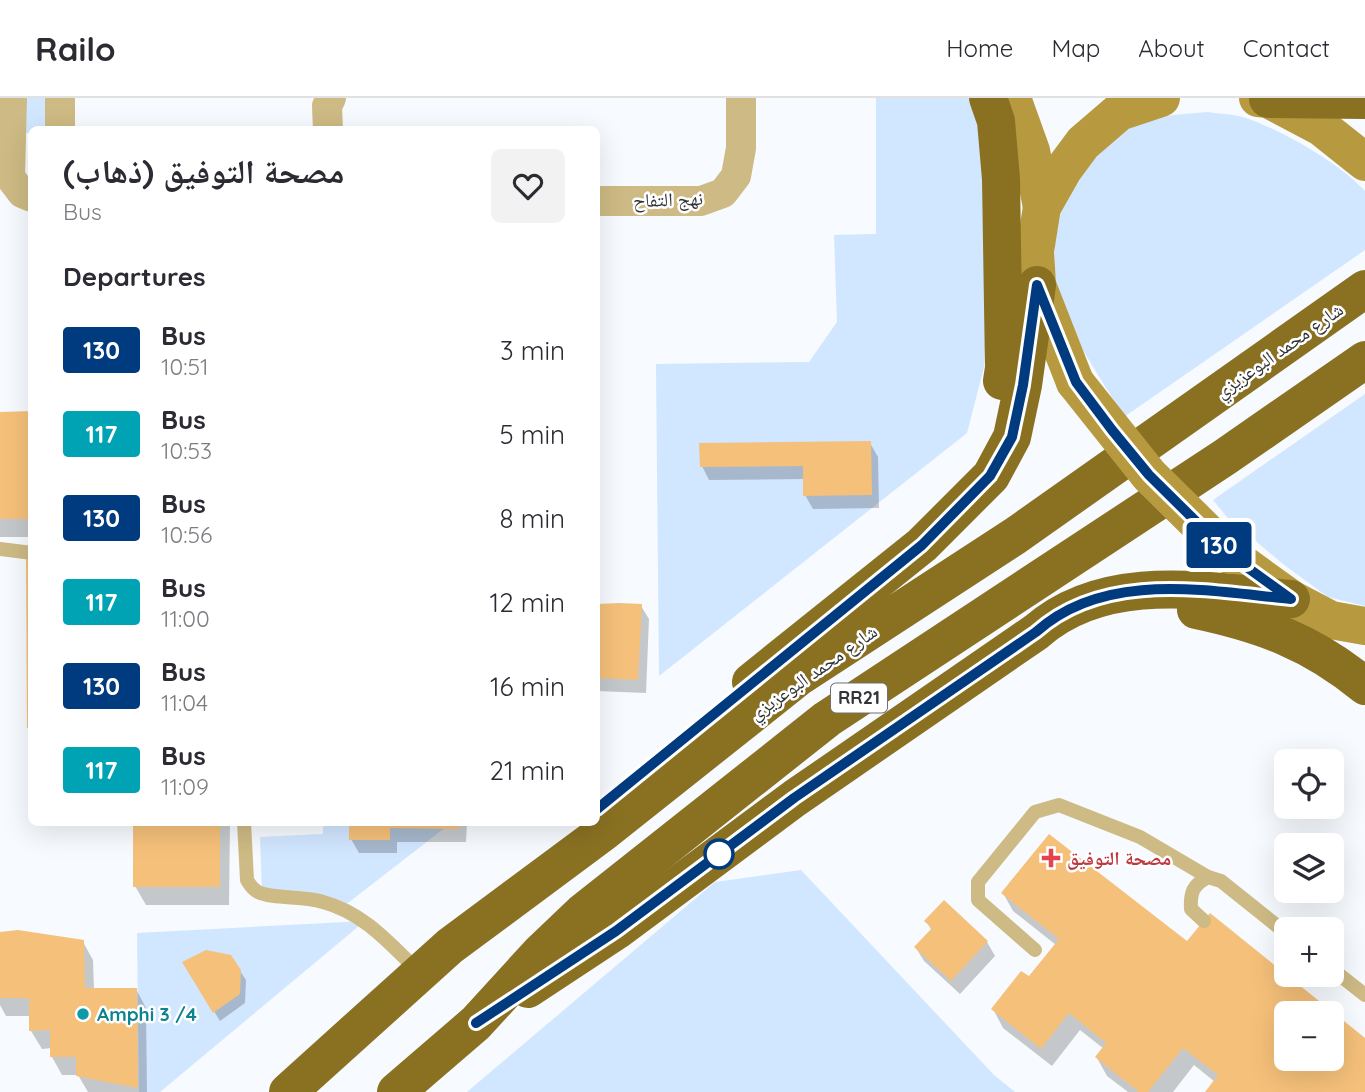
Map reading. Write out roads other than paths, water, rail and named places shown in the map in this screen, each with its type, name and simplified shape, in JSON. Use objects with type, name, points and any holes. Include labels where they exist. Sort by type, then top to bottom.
[{"type":"highway","points":[[944,525],[982,454],[996,413],[1004,368],[1001,179],[996,121],[988,98]]},
{"type":"highway","points":[[1263,99],[1365,100]]},
{"type":"highway","points":[[600,807],[922,545],[990,476],[1012,437],[1023,385],[1037,285]]},
{"type":"highway","name":"شارع محمد البوعزيزي","points":[[288,1092],[450,946],[605,831],[800,677],[1014,536],[1365,289]]},
{"type":"highway","name":"RR21","points":[[397,1092],[476,1023],[540,953],[582,913],[827,719],[1225,457],[1365,360]]},
{"type":"highway","points":[[476,1023],[616,931],[794,798],[1047,622],[1080,604],[1096,597],[1122,593],[1186,590],[1291,599]]},
{"type":"highway","points":[[1036,632],[1094,617],[1142,609],[1191,609],[1237,619],[1293,638],[1352,674],[1365,686]]},
{"type":"highway","points":[[450,946],[578,826]]},
{"type":"street","points":[[12,98],[21,142],[10,177],[22,193],[28,195]]},
{"type":"street","points":[[60,98],[60,126]]},
{"type":"street","points":[[328,126],[327,106],[331,98]]},
{"type":"street","name":"نهج التفاح","points":[[600,201],[701,201],[723,193],[736,176],[741,148],[741,98]]},
{"type":"street","points":[[1012,98],[1031,151],[1042,208]]},
{"type":"street","points":[[1161,98],[1119,112],[1083,143],[1063,170],[1042,208],[1035,251],[1037,285],[1076,382],[1149,475],[1230,555],[1291,599],[1348,623],[1365,653]]},
{"type":"street","points":[[1263,99],[1321,127],[1365,162]]},
{"type":"lane","points":[[0,549],[28,552]]},
{"type":"lane","points":[[1034,950],[978,900],[978,882],[1035,812],[1059,804],[1140,837],[1208,877],[1221,881],[1274,923]]},
{"type":"lane","points":[[244,826],[247,880],[251,887],[263,894],[322,901],[354,914],[366,921],[420,973]]},
{"type":"lane","points":[[1204,921],[1191,909],[1190,894],[1198,883],[1208,877]]},
{"type":"lane","points":[[1344,978],[1365,995]]},
{"type":"place","name":"مصحة التوفيق","points":[[1051,858]]},
{"type":"place","name":"Amphi 3 /4","points":[[83,1014]]}]
